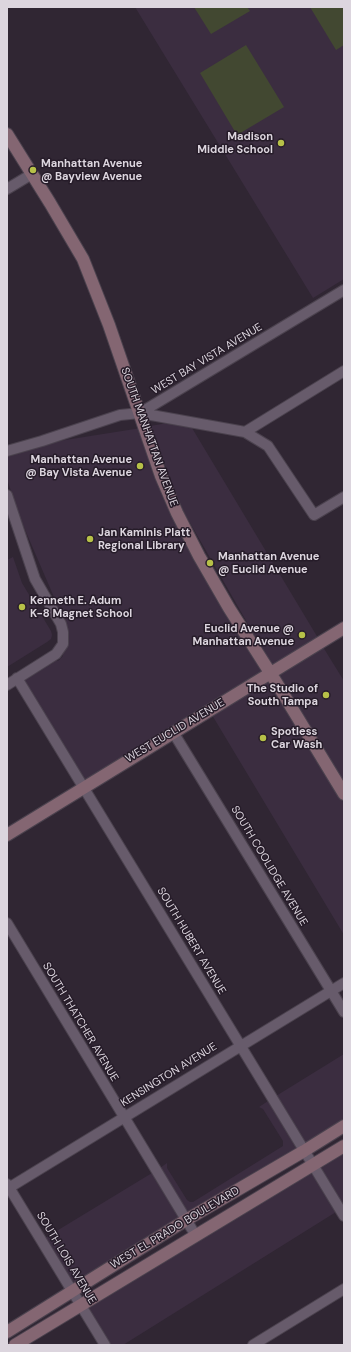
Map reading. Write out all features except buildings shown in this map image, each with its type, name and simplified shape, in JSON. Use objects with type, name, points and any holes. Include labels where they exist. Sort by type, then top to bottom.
[{"type":"street","name":"SOUTH MANHATTAN AVENUE","points":[[7,134],[67,231],[84,262],[110,325],[161,476],[199,556],[229,608],[271,673],[344,794]]},
{"type":"street","points":[[7,189],[32,174]]},
{"type":"street","name":"WEST BAY VISTA AVENUE","points":[[7,451],[120,415],[140,413],[344,290]]},
{"type":"street","points":[[246,432],[344,371]]},
{"type":"street","points":[[140,413],[246,432],[268,446],[314,516],[344,497]]},
{"type":"street","points":[[7,495],[35,579],[61,624],[63,632],[63,644],[56,654],[7,685]]},
{"type":"street","name":"WEST EUCLID AVENUE","points":[[7,835],[344,628]]},
{"type":"street","name":"SOUTH HUBERT AVENUE","points":[[18,678],[344,1216]]},
{"type":"street","name":"SOUTH COOLIDGE AVENUE","points":[[173,732],[344,1012]]},
{"type":"street","name":"SOUTH THATCHER AVENUE","points":[[7,924],[196,1236]]},
{"type":"street","name":"KENSINGTON AVENUE","points":[[8,1187],[124,1118],[344,982]]},
{"type":"street","name":"WEST EL PRADO BOULEVARD","points":[[7,1332],[186,1220],[344,1126]]},
{"type":"street","name":"WEST EL PRADO BOULEVARD","points":[[15,1345],[344,1146]]},
{"type":"street","name":"SOUTH LOIS AVENUE","points":[[8,1187],[105,1345]]},
{"type":"street","points":[[252,1345],[344,1289]]},
{"type":"shaded area","name":"Madison Middle School","points":[[135,7],[344,7],[344,279],[313,298]]},
{"type":"shaded area","points":[[168,423],[192,428],[318,638],[272,666],[181,507],[150,426]]},
{"type":"shaded area","points":[[141,428],[172,511],[264,671],[85,780],[24,680],[56,660],[58,661],[63,656],[62,654],[68,644],[69,632],[20,518],[7,479],[7,457],[59,441]]},
{"type":"shaded area","name":"Kenneth E. Adum K-8 Magnet School","points":[[13,557],[22,583],[52,635],[51,639],[47,642],[7,667],[7,560]]},
{"type":"shaded area","points":[[323,647],[344,681],[344,785],[277,675]]},
{"type":"shaded area","points":[[269,680],[344,803],[344,935],[212,715]]},
{"type":"shaded area","points":[[344,1054],[344,1119],[305,1144],[276,1096]]},
{"type":"shaded area","points":[[268,1101],[297,1149],[187,1213],[160,1168],[167,1163],[167,1168],[187,1200],[193,1202],[283,1146],[283,1141],[263,1109],[259,1107]]},
{"type":"shaded area","points":[[344,1152],[344,1207],[319,1167]]},
{"type":"shaded area","points":[[311,1172],[336,1212],[123,1345],[110,1345],[87,1308]]},
{"type":"shaded area","points":[[152,1173],[179,1218],[73,1285],[45,1238]]},
{"type":"green space","points":[[194,7],[247,7],[250,11],[211,34]]},
{"type":"green space","points":[[310,7],[344,7],[344,45],[336,50]]},
{"type":"green space","points":[[246,45],[284,107],[237,135],[200,73]]},
{"type":"place","name":"Madison Middle School","points":[[281,143]]},
{"type":"place","name":"Manhattan Avenue @ Bayview Avenue","points":[[33,170]]},
{"type":"place","name":"Manhattan Avenue @ Bay Vista Avenue","points":[[140,466]]},
{"type":"place","name":"Jan Kaminis Platt Regional Library","points":[[90,539]]},
{"type":"place","name":"Manhattan Avenue @ Euclid Avenue","points":[[210,563]]},
{"type":"place","name":"Kenneth E. Adum K-8 Magnet School","points":[[22,607]]},
{"type":"place","name":"Euclid Avenue @ Manhattan Avenue","points":[[302,635]]},
{"type":"place","name":"The Studio of South Tampa","points":[[326,695]]},
{"type":"place","name":"Spotless Car Wash","points":[[263,738]]}]
